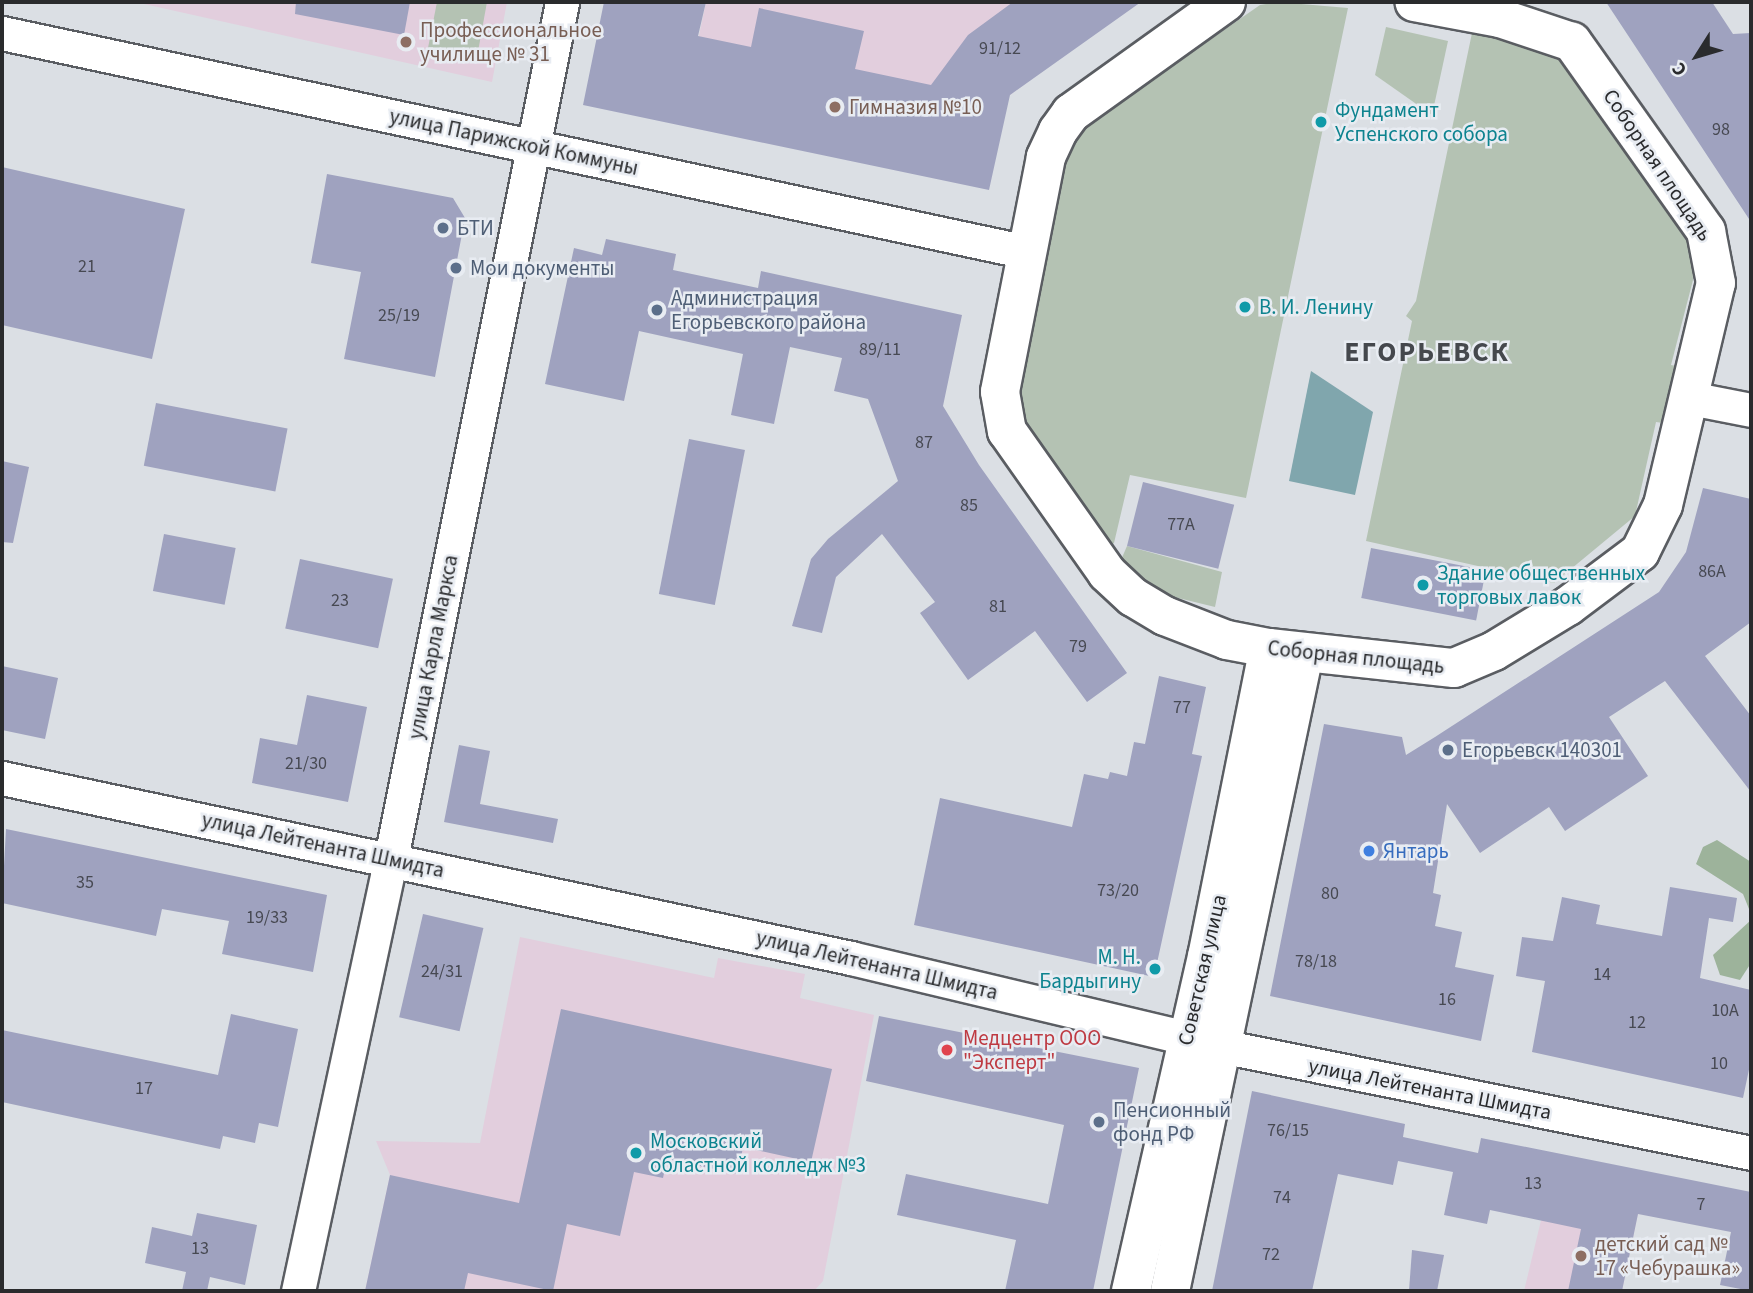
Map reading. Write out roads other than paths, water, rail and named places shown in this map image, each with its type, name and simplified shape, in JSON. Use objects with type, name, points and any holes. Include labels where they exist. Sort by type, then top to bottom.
[{"type":"main road","name":"Соборная площадь","points":[[1226,2],[1070,113],[1046,156],[1000,392],[1007,430],[1107,573],[1133,597],[1165,616],[1227,640],[1286,651],[1454,668],[1494,651],[1568,606],[1629,564],[1651,536],[1690,397],[1716,283],[1706,231],[1572,42],[1500,18],[1429,3]]},
{"type":"main road","name":"Советская улица","points":[[1131,1291],[1203,1041],[1286,651]]},
{"type":"main road","name":"Советская улица","points":[[1170,1291],[1203,1041]]},
{"type":"street","name":"улица Карла Маркса","points":[[298,1291],[391,858],[562,2]]},
{"type":"street","name":"улица Парижской Коммуны","points":[[2,33],[1027,252]]},
{"type":"street","points":[[1690,397],[1751,410]]},
{"type":"street","name":"улица Лейтенанта Шмидта","points":[[2,778],[391,858],[851,958],[1203,1041],[1751,1153]]},
{"type":"water","points":[[1311,371],[1373,412],[1355,495],[1289,481]]},
{"type":"place","name":"Профессиональное училище № 31","points":[[406,42]]},
{"type":"place","name":"Гимназия №10","points":[[835,107]]},
{"type":"place","name":"Фундамент Успенского собора","points":[[1321,122]]},
{"type":"place","name":"БТИ","points":[[443,228]]},
{"type":"place","name":"Мои документы","points":[[456,268]]},
{"type":"place","name":"В. И. Ленину","points":[[1245,307]]},
{"type":"place","name":"Администрация Егорьевского района","points":[[657,310]]},
{"type":"place","name":"Здание общественных торговых лавок","points":[[1423,585]]},
{"type":"place","name":"Егорьевск 140301","points":[[1448,750]]},
{"type":"place","name":"Янтарь","points":[[1369,851]]},
{"type":"place","name":"М. Н. Бардыгину","points":[[1155,969]]},
{"type":"place","name":"Медцентр ООО \"Эксперт\"","points":[[947,1050]]},
{"type":"place","name":"Пенсионный фонд РФ","points":[[1099,1122]]},
{"type":"place","name":"Московский областной колледж №3","points":[[636,1153]]},
{"type":"place","name":"детский сад № 17 «Чебурашка»","points":[[1581,1256]]},
{"type":"district","name":"ЕГОРЬЕВСК","points":[[1427,352]]}]
